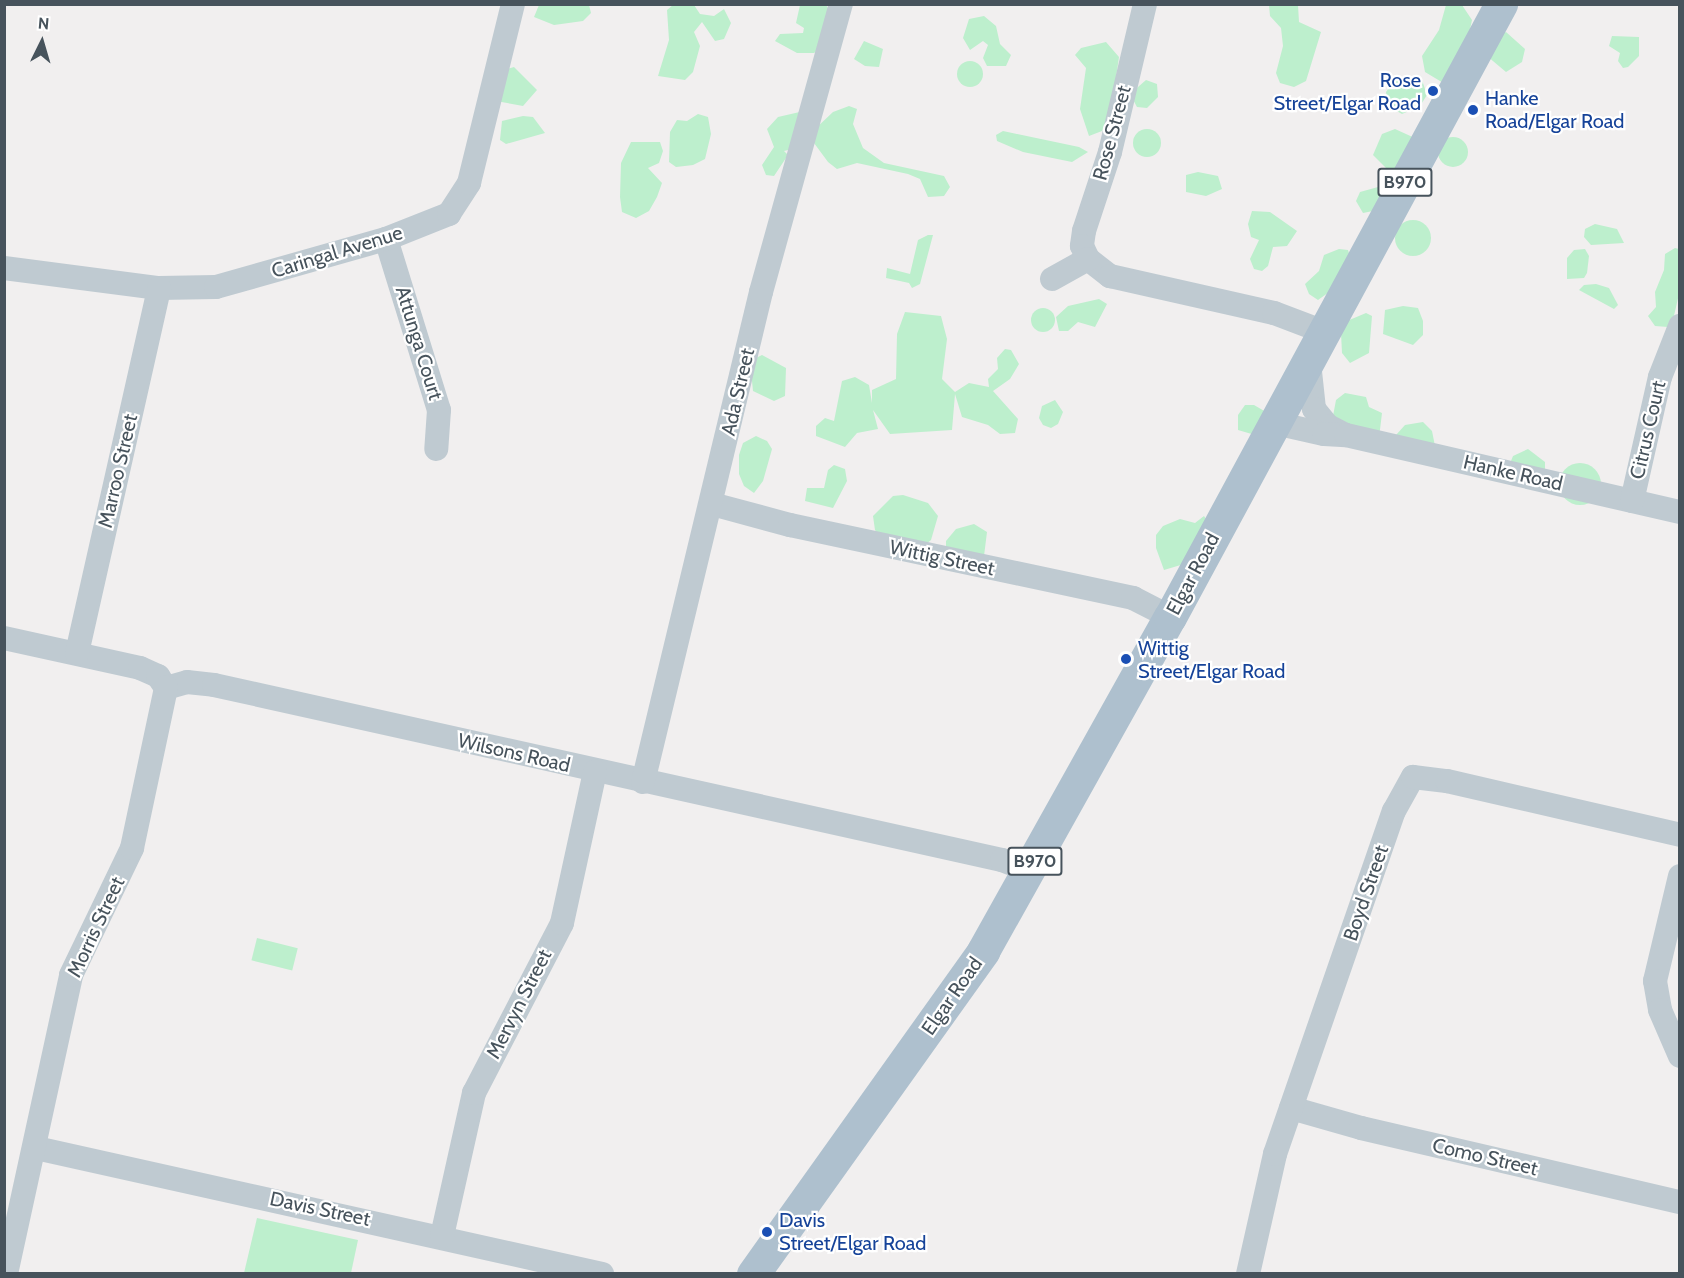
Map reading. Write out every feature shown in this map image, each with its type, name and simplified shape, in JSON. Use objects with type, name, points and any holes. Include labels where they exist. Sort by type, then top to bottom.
[{"type":"main road","name":"Elgar Road","points":[[753,1274],[983,951],[1030,871],[1170,617],[1501,4]]},
{"type":"street","name":"Caringal Avenue","points":[[4,268],[159,288],[216,287],[386,239],[449,214],[469,183],[513,4]]},
{"type":"street","name":"Ada Street","points":[[642,782],[712,504],[761,292],[841,4]]},
{"type":"street","name":"Rose Street","points":[[1089,260],[1082,246],[1084,231],[1110,152],[1145,4]]},
{"type":"street","name":"Attunga Court","points":[[386,239],[439,410],[436,449]]},
{"type":"street","points":[[1052,279],[1089,260],[1110,276],[1289,317],[1324,332]]},
{"type":"street","name":"Marroo Street","points":[[77,653],[159,288]]},
{"type":"street","name":"Citrus Court","points":[[1632,501],[1660,377],[1680,326]]},
{"type":"street","name":"Hanke Road","points":[[1308,360],[1314,409],[1328,426],[1346,435]]},
{"type":"street","name":"Hanke Road","points":[[1275,423],[1324,434],[1346,435],[1680,512]]},
{"type":"street","name":"Wittig Street","points":[[712,504],[790,525],[1133,598],[1170,617]]},
{"type":"street","points":[[4,638],[140,668],[158,676],[166,688]]},
{"type":"street","name":"Wilsons Road","points":[[166,688],[187,682],[214,685],[595,772],[1002,860],[1030,871]]},
{"type":"street","name":"Morris Street","points":[[6,1274],[36,1148],[71,975],[132,848],[166,688]]},
{"type":"street","name":"Mervyn Street","points":[[442,1236],[474,1093],[561,923],[595,772]]},
{"type":"street","name":"Boyd Street","points":[[1248,1274],[1275,1154],[1394,811],[1413,777],[1447,781],[1680,835]]},
{"type":"street","points":[[1680,876],[1655,981],[1660,1010],[1680,1056]]},
{"type":"street","name":"Como Street","points":[[1291,1108],[1361,1128],[1680,1202]]},
{"type":"street","name":"Davis Street","points":[[36,1148],[442,1236],[602,1274]]},
{"type":"green space","points":[[539,5],[589,5],[591,13],[583,21],[554,25],[534,17]]},
{"type":"green space","points":[[673,5],[694,5],[700,14],[714,16],[724,9],[731,23],[724,39],[715,41],[702,22],[694,32],[700,46],[693,72],[685,80],[658,76],[669,40],[667,10]]},
{"type":"green space","points":[[800,5],[826,5],[829,10],[822,47],[814,53],[797,53],[775,41],[780,34],[803,33],[804,28],[796,23]]},
{"type":"green space","points":[[1269,5],[1298,5],[1299,22],[1321,32],[1306,81],[1294,87],[1280,83],[1276,73],[1283,46],[1281,28],[1270,16]]},
{"type":"green space","points":[[1446,5],[1462,5],[1472,20],[1468,39],[1445,84],[1425,72],[1422,56],[1439,30]]},
{"type":"green space","points":[[984,16],[996,26],[1000,44],[1011,55],[1006,66],[987,66],[983,58],[988,45],[983,41],[970,50],[963,38],[969,19]]},
{"type":"green space","points":[[1506,32],[1525,49],[1522,62],[1506,72],[1487,56],[1497,37]]},
{"type":"green space","points":[[1612,36],[1639,37],[1639,56],[1628,67],[1623,68],[1618,61],[1620,53],[1609,46]]},
{"type":"green space","points":[[864,41],[883,49],[879,67],[865,66],[854,59]]},
{"type":"green space","points":[[1106,42],[1119,57],[1110,119],[1102,131],[1089,136],[1080,109],[1086,68],[1075,55],[1081,48]]},
{"type":"green space","points":[[970,61],[979,65],[983,74],[979,83],[970,87],[961,83],[957,74],[961,65]]},
{"type":"green space","points":[[514,67],[537,90],[523,106],[496,101],[501,71]]},
{"type":"green space","points":[[1408,78],[1422,80],[1427,95],[1420,106],[1402,114],[1388,106],[1386,92],[1394,81]]},
{"type":"green space","points":[[1146,80],[1157,84],[1158,97],[1147,108],[1137,107],[1130,94]]},
{"type":"green space","points":[[849,106],[857,109],[853,124],[863,148],[884,163],[944,176],[950,187],[944,196],[928,197],[920,179],[908,174],[857,163],[837,169],[828,162],[814,143],[814,130],[833,112]]},
{"type":"green space","points":[[804,111],[796,148],[784,151],[788,155],[774,176],[766,175],[762,165],[774,147],[767,129],[778,117]]},
{"type":"green space","points":[[698,114],[708,117],[711,134],[705,159],[693,165],[676,167],[669,162],[670,132],[677,120],[687,121]]},
{"type":"green space","points":[[523,116],[533,117],[545,133],[506,144],[500,140],[502,121]]},
{"type":"green space","points":[[1147,129],[1157,133],[1161,143],[1157,153],[1147,157],[1137,153],[1133,143],[1137,133]]},
{"type":"green space","points":[[1395,129],[1417,139],[1404,170],[1389,171],[1373,155],[1382,134]]},
{"type":"green space","points":[[1003,131],[1079,147],[1088,152],[1072,162],[1023,152],[997,141],[996,135]]},
{"type":"green space","points":[[1453,137],[1464,141],[1468,152],[1464,163],[1453,167],[1442,163],[1438,152],[1442,141]]},
{"type":"green space","points":[[631,142],[660,142],[663,151],[659,163],[648,168],[662,183],[657,197],[649,211],[636,218],[622,212],[620,197],[621,163]]},
{"type":"green space","points":[[1198,172],[1218,176],[1222,189],[1206,196],[1186,192],[1186,175]]},
{"type":"green space","points":[[1378,187],[1383,197],[1373,211],[1363,213],[1356,201],[1360,192]]},
{"type":"green space","points":[[1252,211],[1270,212],[1297,231],[1287,246],[1273,247],[1268,266],[1262,271],[1254,269],[1250,259],[1259,240],[1251,237],[1248,224]]},
{"type":"green space","points":[[1413,220],[1425,226],[1431,238],[1425,250],[1413,256],[1401,250],[1395,238],[1401,226]]},
{"type":"green space","points":[[1595,224],[1617,229],[1624,243],[1591,245],[1584,237],[1585,229]]},
{"type":"green space","points":[[933,235],[920,284],[912,288],[909,283],[886,278],[887,268],[910,274],[918,240]]},
{"type":"green space","points":[[1675,248],[1679,249],[1679,294],[1673,320],[1668,327],[1655,326],[1648,316],[1656,307],[1655,292],[1664,270],[1665,254]]},
{"type":"green space","points":[[1339,249],[1348,250],[1352,263],[1346,280],[1318,300],[1309,294],[1305,284],[1319,271],[1324,255]]},
{"type":"green space","points":[[1585,249],[1589,256],[1587,273],[1584,278],[1567,279],[1567,258],[1574,250]]},
{"type":"green space","points":[[1596,284],[1609,288],[1618,305],[1614,309],[1579,290],[1584,285]]},
{"type":"green space","points":[[1099,299],[1107,304],[1095,327],[1078,322],[1068,331],[1059,331],[1056,317],[1068,306]]},
{"type":"green space","points":[[1403,306],[1418,308],[1423,321],[1423,335],[1413,345],[1383,334],[1385,310]]},
{"type":"green space","points":[[1043,308],[1052,311],[1055,320],[1052,329],[1043,332],[1034,329],[1031,320],[1034,311]]},
{"type":"green space","points":[[905,312],[941,316],[947,339],[942,379],[955,392],[969,383],[989,387],[988,379],[998,369],[997,358],[1005,349],[1011,350],[1019,364],[1010,379],[993,391],[1018,419],[1015,433],[1000,434],[988,425],[962,417],[955,394],[952,430],[890,434],[873,410],[878,429],[857,433],[845,447],[816,436],[816,426],[825,418],[834,421],[842,381],[855,377],[869,385],[872,403],[872,390],[896,379],[897,334]]},
{"type":"green space","points":[[1366,313],[1372,316],[1369,353],[1350,363],[1342,353],[1341,333],[1347,321]]},
{"type":"green space","points":[[762,355],[786,368],[785,396],[774,401],[753,391],[750,361]]},
{"type":"green space","points":[[1345,393],[1366,397],[1369,407],[1382,413],[1379,438],[1333,416],[1336,400]]},
{"type":"green space","points":[[1055,400],[1063,412],[1058,424],[1051,428],[1043,425],[1039,418],[1042,406]]},
{"type":"green space","points":[[1245,405],[1254,405],[1266,412],[1255,435],[1238,430],[1238,415]]},
{"type":"green space","points":[[1423,422],[1432,431],[1435,446],[1396,435],[1405,425]]},
{"type":"green space","points":[[756,436],[767,441],[772,449],[763,481],[754,493],[744,486],[739,474],[739,455],[743,443]]},
{"type":"green space","points":[[1528,449],[1545,462],[1545,473],[1509,466],[1513,456]]},
{"type":"green space","points":[[1580,463],[1595,469],[1601,484],[1595,499],[1580,505],[1565,499],[1559,484],[1565,469]]},
{"type":"green space","points":[[834,465],[845,469],[847,481],[833,508],[805,501],[807,488],[824,488],[828,470]]},
{"type":"green space","points":[[903,495],[928,503],[938,516],[931,540],[920,549],[881,538],[875,530],[873,516],[893,496]]},
{"type":"green space","points":[[1204,516],[1210,525],[1184,564],[1164,570],[1156,548],[1156,535],[1163,526],[1180,519],[1195,523]]},
{"type":"green space","points":[[974,524],[987,532],[984,556],[946,548],[946,541],[956,529]]},
{"type":"green space","points":[[257,938],[298,948],[292,970],[251,960]]},
{"type":"green space","points":[[257,1218],[358,1240],[351,1273],[244,1273]]},
{"type":"place","name":"Rose Street/Elgar Road","points":[[1433,91]]},
{"type":"place","name":"Hanke Road/Elgar Road","points":[[1473,110]]},
{"type":"place","name":"Wittig Street/Elgar Road","points":[[1126,659]]},
{"type":"place","name":"Davis Street/Elgar Road","points":[[767,1232]]}]
